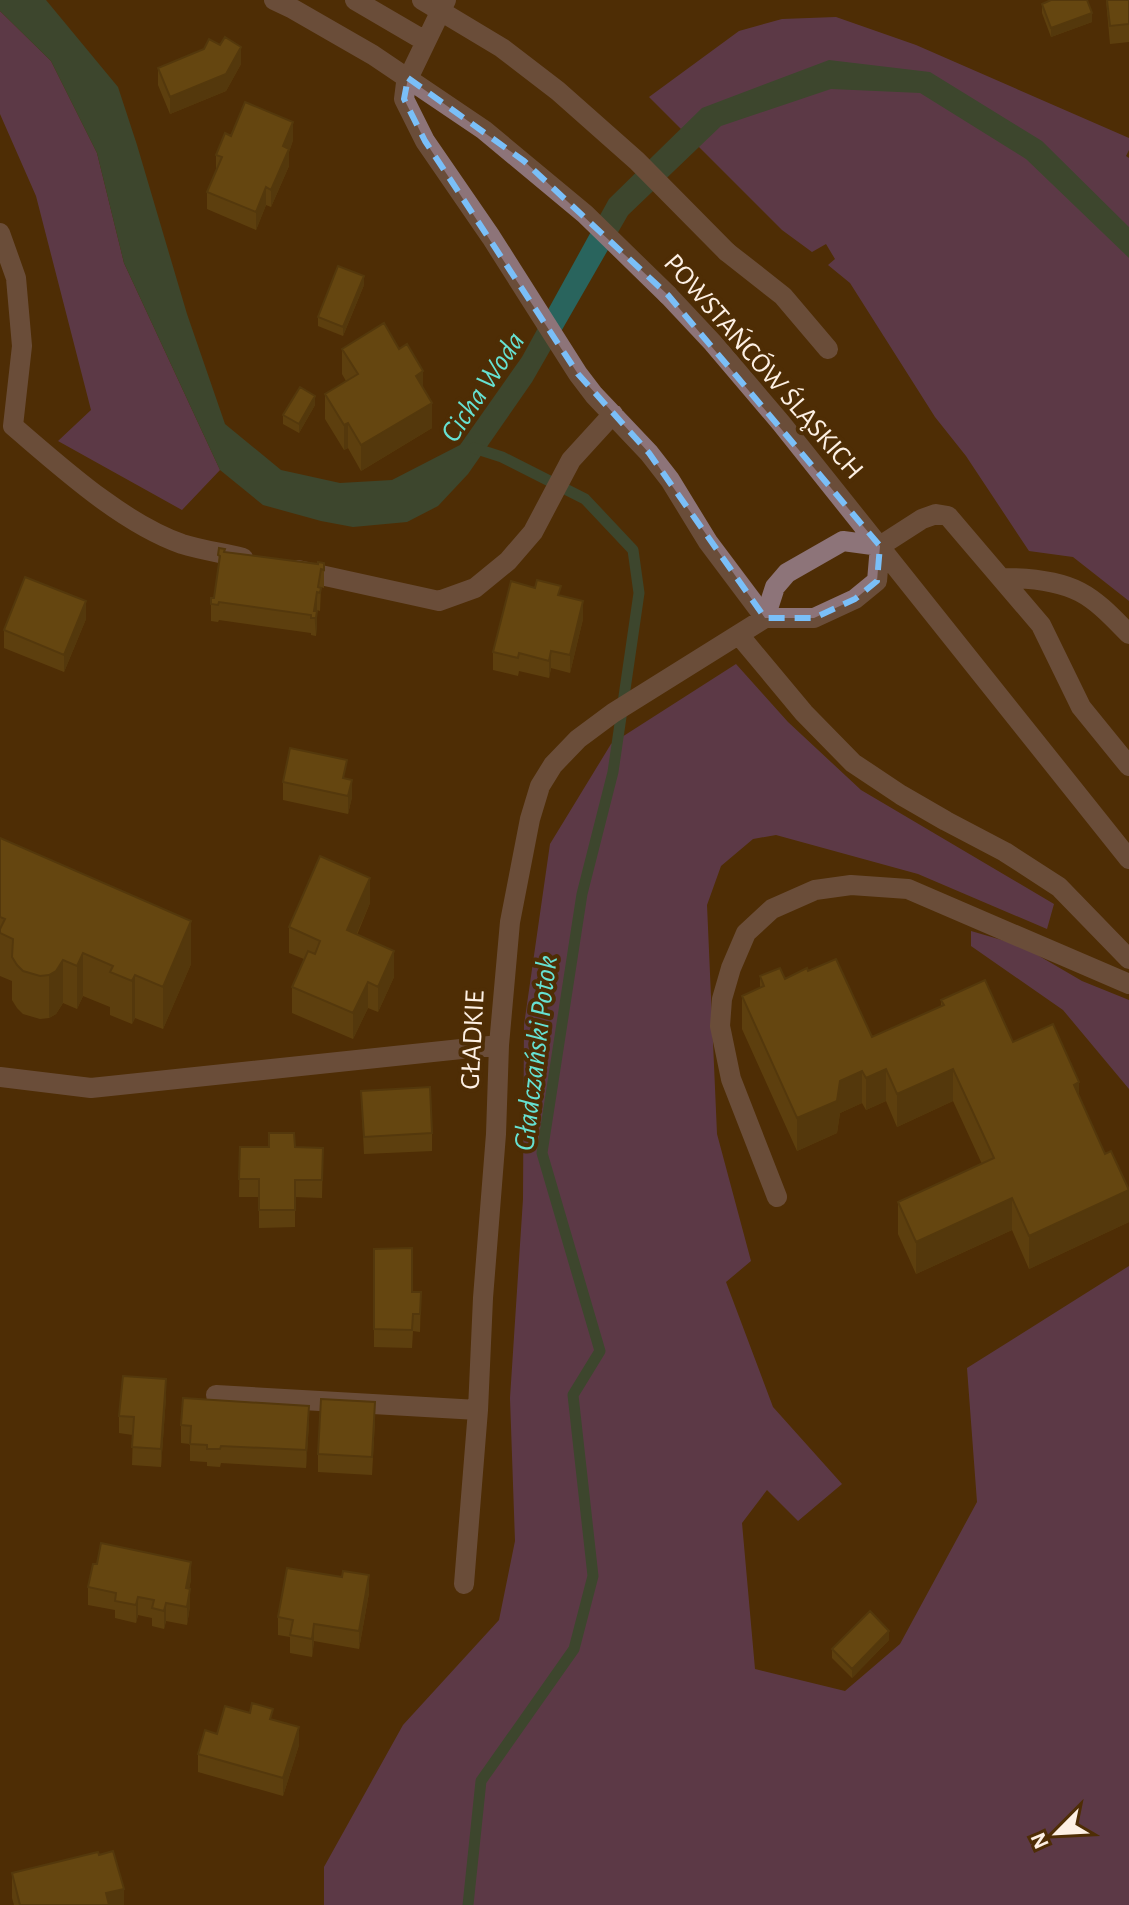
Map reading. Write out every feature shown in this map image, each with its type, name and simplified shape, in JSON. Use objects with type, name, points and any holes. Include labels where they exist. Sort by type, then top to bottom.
[{"type":"street","name":"POWSTAŃCÓW ŚLĄSKICH","points":[[274,0],[373,55],[484,130],[585,214],[668,295],[763,402],[1129,859]]},
{"type":"street","points":[[355,0],[425,41]]},
{"type":"street","name":"POWSTAŃCÓW ŚLĄSKICH","points":[[422,0],[502,48],[558,91],[637,161],[727,252],[783,296],[828,349]]},
{"type":"street","points":[[446,0],[406,83],[404,99],[425,141],[578,374],[663,471],[708,542],[765,618]]},
{"type":"street","points":[[0,233],[16,278],[22,346],[6,431],[136,523],[182,544],[439,601],[475,588],[508,561],[533,532],[571,460],[613,414]]},
{"type":"street","points":[[765,618],[775,587],[787,573],[843,541],[880,546],[922,519],[936,514],[948,516],[1041,625],[1081,707],[1129,766]]},
{"type":"street","points":[[765,618],[814,618],[855,599],[877,581],[880,546]]},
{"type":"street","points":[[1003,578],[1037,580],[1078,591],[1099,604],[1129,634]]},
{"type":"street","name":"GŁADKIE","points":[[464,1584],[496,1134],[499,1045],[510,922],[530,819],[540,786],[553,765],[578,739],[613,713],[765,618]]},
{"type":"street","points":[[739,635],[804,713],[853,763],[901,795],[1005,852],[1059,887],[1129,959]]},
{"type":"street","points":[[777,1197],[731,1079],[720,1026],[722,999],[746,933],[772,909],[815,890],[827,888],[851,885],[908,889],[1129,984]]},
{"type":"street","points":[[0,1077],[91,1088],[499,1045]]},
{"type":"street","points":[[216,1395],[478,1410]]},
{"type":"highlighted area","points":[[408,78],[524,161],[668,295],[880,546],[877,581],[855,599],[814,618],[765,618],[649,453],[578,374],[425,141],[404,99]]},
{"type":"shaded area","points":[[0,11],[51,61],[97,153],[124,263],[220,470],[182,510],[58,441],[91,410],[36,196],[0,114]]},
{"type":"shaded area","points":[[836,17],[916,45],[1129,138],[1126,156],[1129,158],[1129,601],[1073,557],[1029,551],[966,456],[935,417],[850,283],[828,265],[835,259],[826,244],[812,252],[782,230],[649,97],[739,31],[782,19]]},
{"type":"shaded area","points":[[736,664],[788,722],[861,790],[1054,904],[1047,929],[918,874],[776,835],[753,839],[721,866],[707,905],[717,1134],[751,1261],[726,1282],[773,1407],[842,1484],[798,1521],[767,1490],[742,1523],[755,1669],[845,1691],[900,1644],[977,1502],[967,1368],[1129,1266],[1129,1905],[324,1905],[324,1867],[403,1725],[499,1620],[515,1541],[510,1398],[523,1199],[524,1025],[550,844],[611,744]]},
{"type":"shaded area","points":[[971,931],[1022,946],[1082,981],[1129,1000],[1129,1089],[1063,1010],[971,946]]},
{"type":"water","points":[[0,0],[46,0],[118,87],[187,314],[225,424],[281,470],[340,483],[392,480],[460,445],[522,357],[609,199],[702,108],[829,60],[930,72],[1042,141],[1129,227],[1129,258],[1026,159],[920,93],[831,89],[721,126],[628,215],[532,382],[468,474],[438,506],[407,522],[353,527],[321,521],[263,505],[220,470],[124,263],[97,153],[51,61],[0,11]]},
{"type":"building","points":[[1051,0],[1087,0],[1092,13],[1051,28],[1042,4]]},
{"type":"building","points":[[1107,0],[1129,0],[1129,24],[1110,26]]},
{"type":"building","points":[[225,37],[241,47],[226,74],[170,97],[158,68],[204,49],[209,39],[220,45]]},
{"type":"building","points":[[245,102],[293,122],[283,146],[289,149],[271,190],[266,187],[256,212],[207,192],[222,157],[216,155],[225,133],[231,136]]},
{"type":"building","points":[[338,266],[364,276],[343,327],[318,317]]},
{"type":"building","points":[[384,323],[399,349],[407,344],[423,371],[416,376],[432,403],[361,445],[325,394],[358,374],[342,349]]},
{"type":"building","points":[[300,387],[315,396],[299,424],[283,415]]},
{"type":"building","points":[[219,548],[225,549],[224,552],[324,563],[314,611],[317,611],[316,618],[219,602],[218,605],[211,604]]},
{"type":"building","points":[[25,577],[86,601],[64,655],[4,630]]},
{"type":"building","points":[[537,580],[561,586],[558,595],[583,601],[570,655],[551,651],[549,661],[519,653],[518,658],[493,652],[511,581],[535,588]]},
{"type":"building","points":[[290,748],[347,760],[343,778],[352,780],[348,796],[283,782]]},
{"type":"building","points":[[0,838],[191,921],[163,987],[135,975],[132,981],[110,972],[113,966],[83,953],[77,966],[63,960],[49,975],[23,971],[12,957],[13,939],[0,933],[5,919],[0,917]]},
{"type":"building","points":[[320,856],[370,878],[347,930],[394,951],[378,987],[368,982],[353,1013],[292,987],[308,951],[315,954],[320,941],[289,927]]},
{"type":"building","points":[[836,959],[872,1037],[944,1005],[941,1000],[985,980],[1013,1042],[1053,1024],[1079,1082],[1074,1085],[1105,1154],[1111,1151],[1129,1190],[1029,1236],[1012,1198],[916,1242],[898,1202],[994,1158],[953,1069],[897,1094],[886,1069],[866,1078],[862,1071],[840,1081],[837,1101],[797,1118],[742,996],[764,986],[760,976],[780,968],[785,979]]},
{"type":"building","points":[[430,1087],[432,1133],[364,1137],[361,1091]]},
{"type":"building","points":[[269,1133],[294,1133],[295,1147],[323,1148],[322,1180],[295,1180],[295,1210],[259,1210],[259,1179],[239,1179],[240,1147],[269,1147]]},
{"type":"building","points":[[412,1248],[412,1292],[421,1292],[420,1314],[413,1314],[412,1330],[374,1329],[374,1249]]},
{"type":"building","points":[[123,1376],[166,1379],[161,1449],[132,1447],[134,1417],[119,1416]]},
{"type":"building","points":[[183,1398],[309,1406],[306,1450],[221,1446],[220,1449],[207,1449],[207,1445],[190,1444],[191,1426],[181,1425]]},
{"type":"building","points":[[321,1399],[375,1402],[372,1457],[318,1454]]},
{"type":"building","points":[[101,1543],[191,1562],[186,1588],[190,1589],[187,1607],[166,1603],[164,1611],[152,1608],[154,1600],[138,1597],[136,1605],[115,1601],[116,1593],[88,1587]]},
{"type":"building","points":[[287,1568],[342,1577],[343,1571],[369,1575],[359,1631],[314,1624],[312,1639],[290,1635],[293,1620],[278,1617]]},
{"type":"building","points":[[870,1611],[889,1631],[852,1669],[832,1649]]},
{"type":"building","points":[[252,1703],[273,1709],[270,1719],[299,1727],[283,1778],[198,1754],[205,1730],[217,1734],[225,1706],[250,1713]]},
{"type":"building","points":[[113,1851],[124,1889],[106,1893],[109,1905],[20,1905],[12,1873]]},
{"type":"waterway","name":"Gładczański Potok","points":[[468,1905],[481,1781],[574,1649],[593,1576],[573,1395],[600,1351],[542,1153],[582,894],[613,772],[639,593],[633,550],[585,499],[502,457],[474,448]]},
{"type":"water label","name":"Cicha Woda","points":[[483,387]]}]
